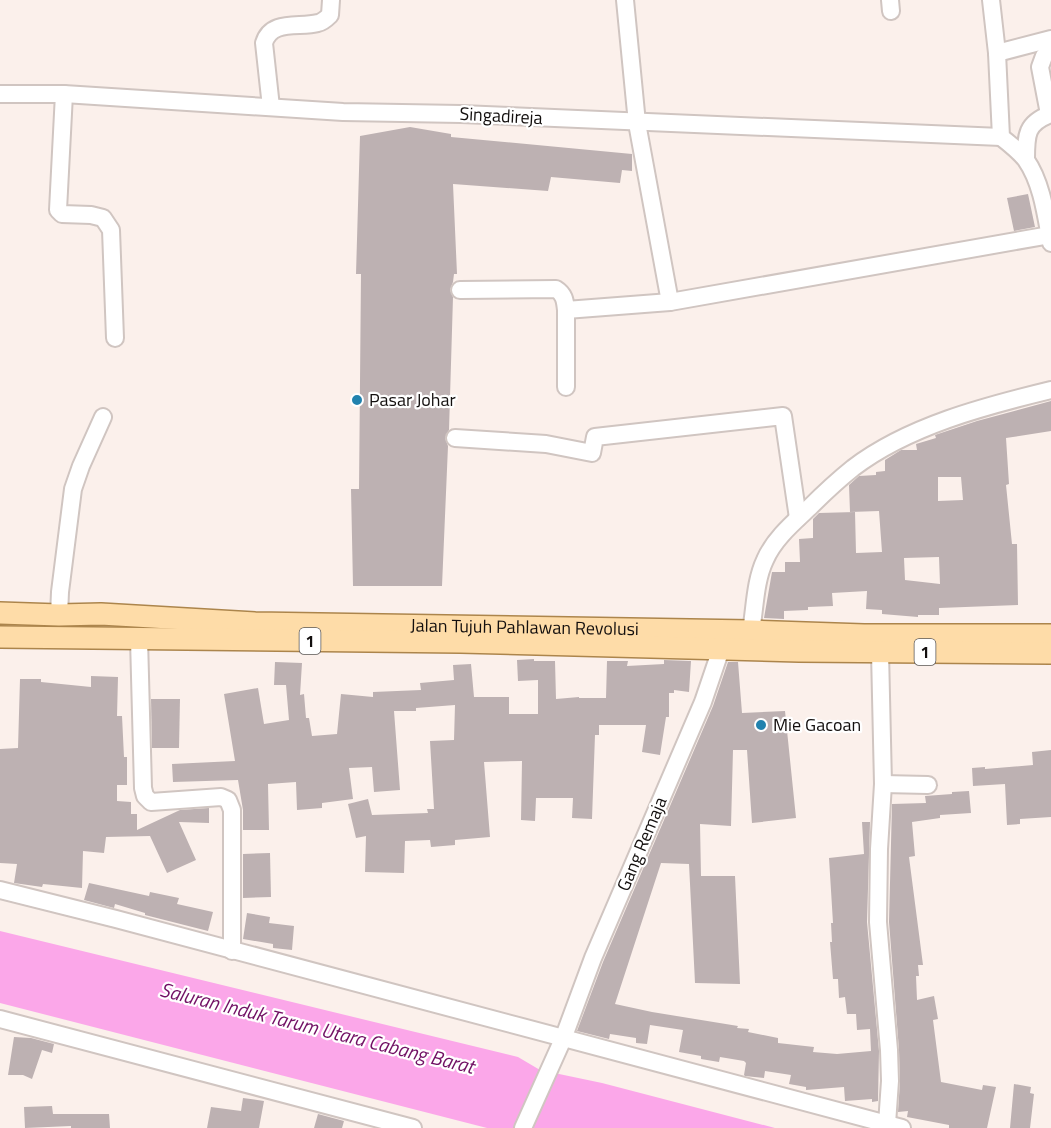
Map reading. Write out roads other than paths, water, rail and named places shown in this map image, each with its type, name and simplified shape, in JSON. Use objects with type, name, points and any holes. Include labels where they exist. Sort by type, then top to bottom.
[{"type":"main road","name":"Jalan Tujuh Pahlawan Revolusi","points":[[0,613],[101,614],[255,622],[864,635],[1051,635]]},
{"type":"main road","name":"Jalan Tujuh Pahlawan Revolusi","points":[[0,637],[460,642],[880,652],[1051,653]]},
{"type":"street","points":[[271,107],[264,42],[266,34],[273,28],[320,23],[330,15],[331,0]]},
{"type":"street","points":[[626,0],[637,123],[670,302]]},
{"type":"street","points":[[566,310],[670,302],[1050,239],[1047,198],[1026,159],[1001,137],[997,53],[991,0]]},
{"type":"street","points":[[997,53],[1051,39]]},
{"type":"street","points":[[1026,159],[1026,140],[1030,128],[1037,120],[1050,114],[1040,67],[1044,56],[1051,50]]},
{"type":"street","name":"Singadireja","points":[[0,94],[64,94],[271,107],[1001,137]]},
{"type":"street","points":[[64,94],[58,210],[62,214],[91,215],[103,218],[111,230],[115,338]]},
{"type":"street","points":[[460,290],[556,288],[561,292],[565,298],[566,310],[566,387]]},
{"type":"street","points":[[751,631],[760,575],[765,560],[787,529],[854,468],[877,453],[938,423],[981,408],[1051,390]]},
{"type":"street","points":[[455,438],[546,444],[592,453],[595,437],[783,416],[798,518]]},
{"type":"street","points":[[59,615],[73,489],[103,417]]},
{"type":"street","points":[[139,639],[145,796],[151,802],[221,797],[228,800],[232,810],[232,951]]},
{"type":"street","name":"Gang Remaja","points":[[523,1128],[563,1040],[593,958],[698,712],[721,649]]},
{"type":"street","points":[[0,890],[894,1126],[878,922],[883,784],[880,652]]},
{"type":"street","points":[[883,784],[928,785]]},
{"type":"street","points":[[0,1019],[412,1128]]},
{"type":"water","name":"Saluran Induk Tarum Utara Cabang Barat","points":[[0,931],[518,1057],[540,1070],[602,1083],[775,1128],[487,1128],[0,1003]]},
{"type":"place","name":"Pasar Johar","points":[[357,400]]},
{"type":"place","name":"Mie Gacoan","points":[[761,725]]}]
